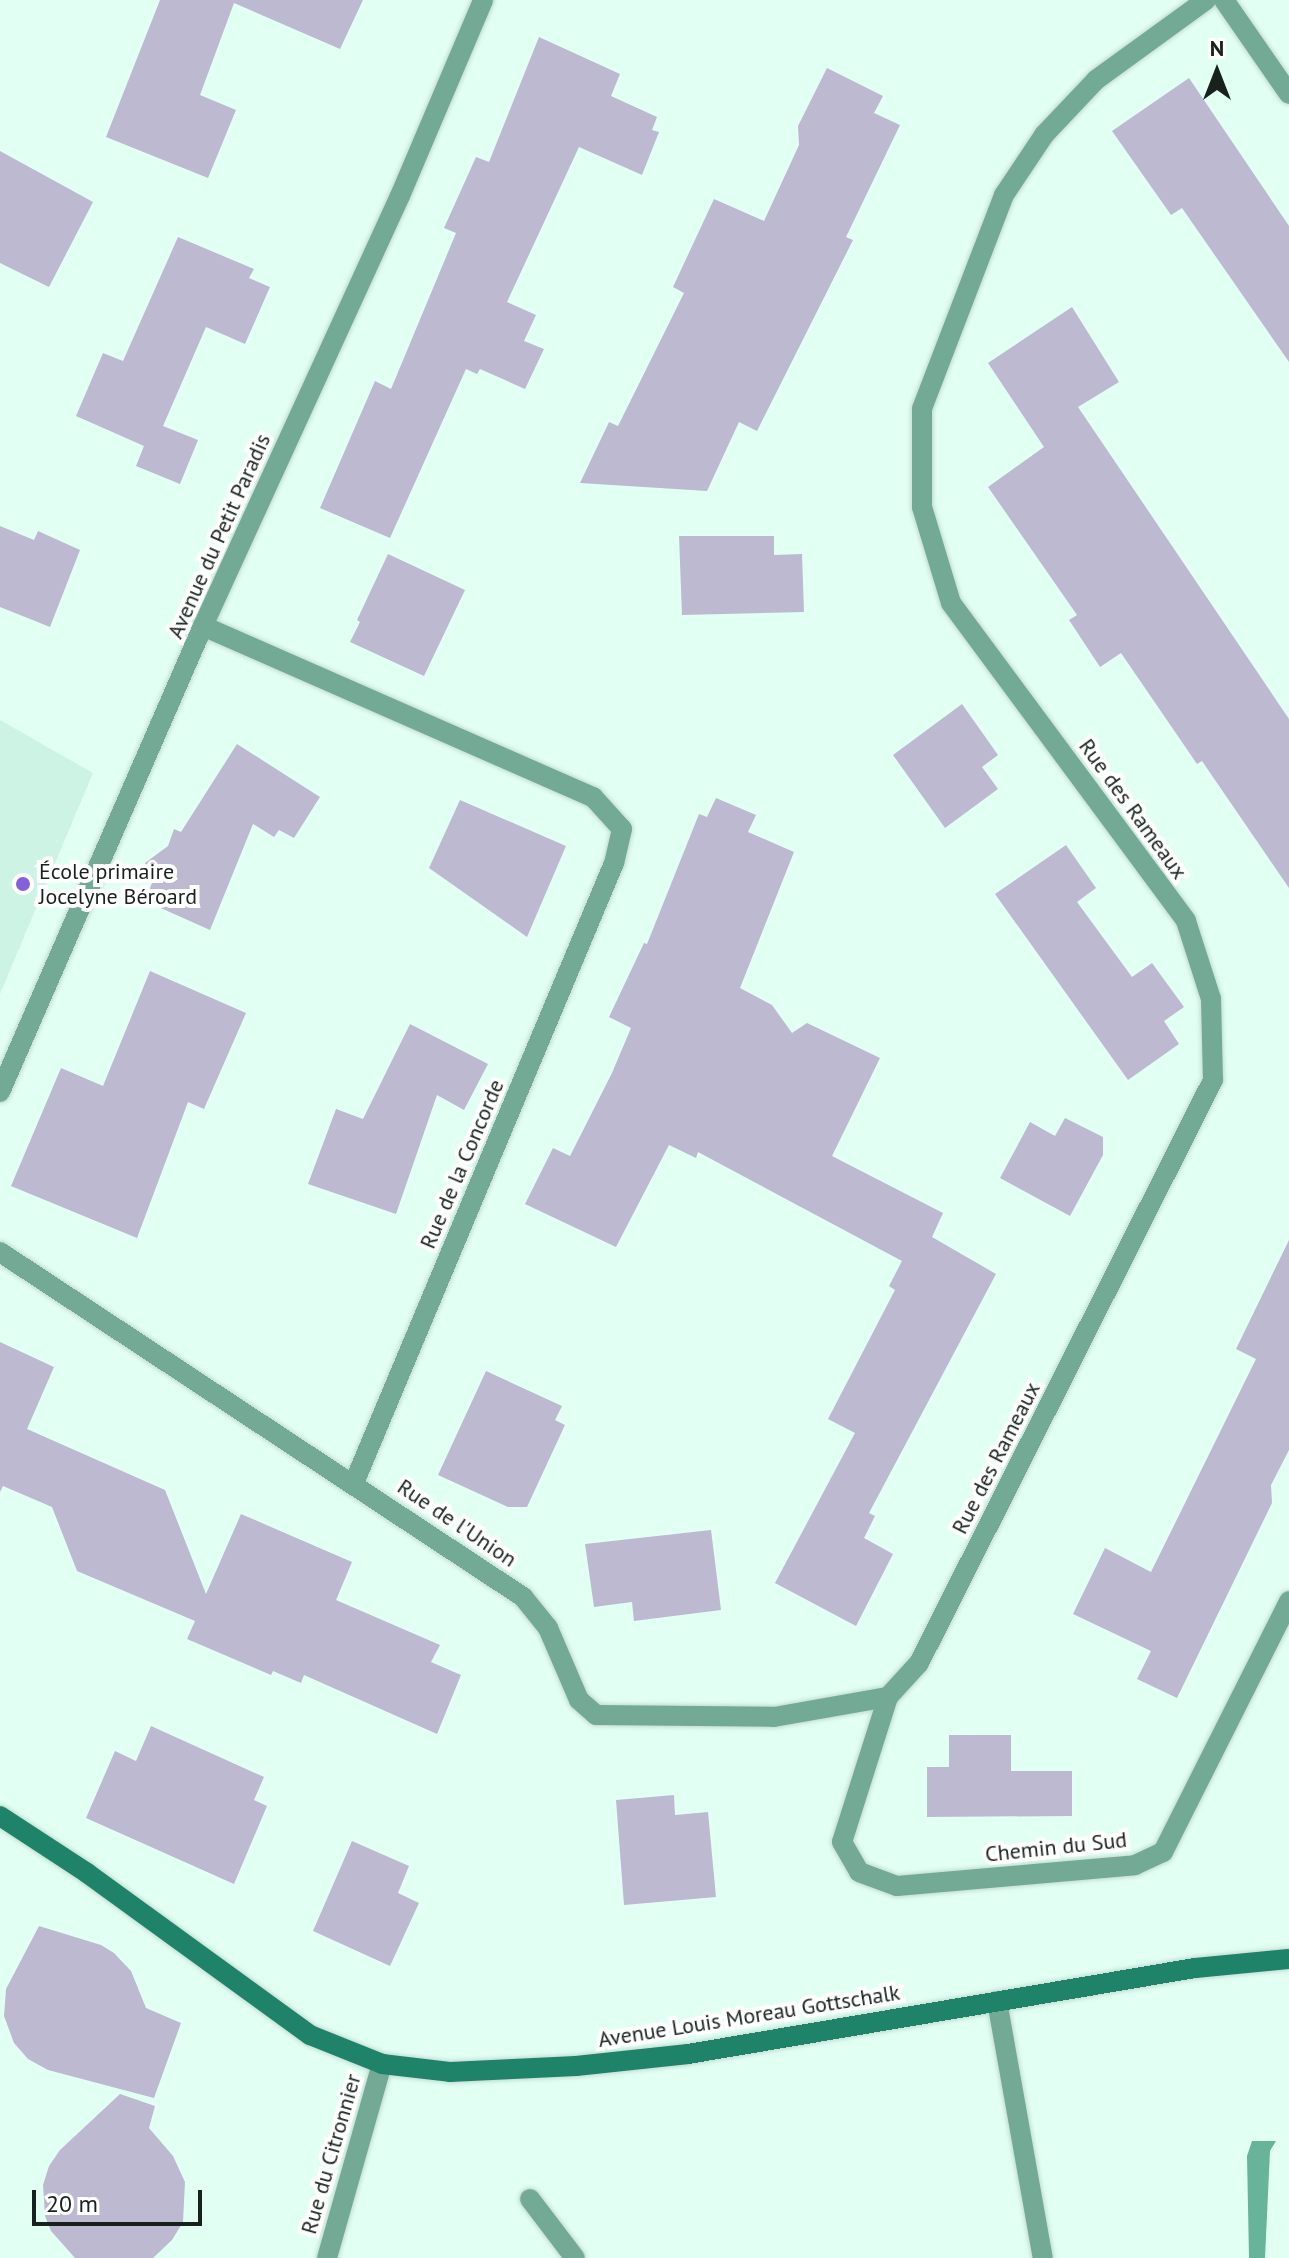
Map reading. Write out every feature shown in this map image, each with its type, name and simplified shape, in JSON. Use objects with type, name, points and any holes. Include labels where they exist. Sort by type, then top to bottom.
[{"type":"main road","name":"Avenue Louis Moreau Gottschalk","points":[[0,1816],[87,1873],[310,2035],[382,2064],[450,2072],[590,2064],[688,2054],[1195,1968],[1289,1959]]},
{"type":"street","name":"Avenue du Petit Paradis","points":[[0,1092],[203,626],[394,210],[483,0]]},
{"type":"street","name":"Rue des Rameaux","points":[[888,1697],[919,1663],[1213,1080],[1211,999],[1186,921],[951,603],[922,507],[922,409],[1004,195],[1044,135],[1096,80],[1206,0]]},
{"type":"street","points":[[1224,0],[1289,94]]},
{"type":"street","name":"Rue de la Concorde","points":[[203,626],[593,797],[622,829],[614,863],[354,1483]]},
{"type":"street","name":"Rue de l'Union","points":[[0,1252],[523,1597],[548,1628],[579,1700],[596,1715],[774,1717],[888,1697]]},
{"type":"street","name":"Chemin du Sud","points":[[888,1697],[842,1842],[859,1872],[897,1886],[1135,1865],[1163,1852],[1289,1601]]},
{"type":"street","points":[[997,2001],[1043,2258]]},
{"type":"street","name":"Rue du Citronnier","points":[[327,2258],[382,2064]]},
{"type":"street","points":[[530,2199],[575,2258]]},
{"type":"shaded area","name":"École primaire Jocelyne Béroard","points":[[0,720],[93,773],[0,994]]},
{"type":"shaded area","points":[[1252,2141],[1276,2141],[1270,2151],[1265,2258],[1249,2258],[1247,2156]]},
{"type":"building","points":[[160,0],[363,0],[340,49],[234,3],[200,95],[236,110],[208,178],[106,137]]},
{"type":"building","points":[[539,37],[620,74],[611,96],[657,117],[652,130],[659,132],[642,175],[579,147],[507,302],[536,315],[524,341],[544,349],[525,389],[480,369],[477,374],[466,369],[390,538],[320,508],[375,381],[391,389],[456,233],[444,228],[476,157],[489,162]]},
{"type":"building","points":[[827,68],[883,96],[874,113],[900,125],[846,237],[853,240],[757,431],[739,422],[707,491],[580,483],[609,422],[618,426],[684,293],[673,287],[714,199],[764,221],[799,145],[798,126]]},
{"type":"building","points":[[1189,78],[1289,226],[1289,362],[1182,208],[1171,215],[1112,131]]},
{"type":"building","points":[[0,151],[93,202],[49,287],[0,263]]},
{"type":"building","points":[[178,237],[254,269],[249,278],[270,287],[245,344],[206,327],[163,426],[198,440],[180,484],[136,466],[144,446],[76,416],[103,353],[123,361]]},
{"type":"building","points":[[1072,307],[1119,382],[1078,407],[1289,719],[1289,888],[1202,761],[1197,764],[1121,653],[1100,667],[1069,620],[1077,615],[988,487],[1044,447],[988,363]]},
{"type":"building","points":[[0,526],[34,540],[38,531],[80,550],[50,627],[0,607]]},
{"type":"building","points":[[679,536],[774,536],[774,555],[802,554],[804,612],[682,615]]},
{"type":"building","points":[[388,554],[465,590],[424,676],[350,642]]},
{"type":"building","points":[[962,704],[998,755],[982,767],[998,789],[945,828],[893,755]]},
{"type":"building","points":[[237,744],[320,797],[294,838],[279,830],[274,837],[253,824],[210,930],[145,901],[152,883],[145,863],[168,846],[174,829],[181,832]]},
{"type":"building","points":[[716,798],[756,815],[748,832],[794,852],[740,988],[772,1005],[792,1033],[807,1023],[880,1058],[832,1156],[943,1213],[932,1237],[996,1274],[869,1513],[875,1516],[864,1538],[893,1554],[856,1626],[775,1583],[855,1433],[828,1419],[895,1290],[889,1286],[902,1261],[698,1152],[696,1158],[669,1145],[616,1247],[525,1204],[553,1148],[570,1156],[612,1073],[631,1028],[609,1017],[644,943],[647,944],[699,814],[707,817]]},
{"type":"building","points":[[460,800],[566,846],[527,937],[429,868]]},
{"type":"building","points":[[1066,845],[1096,888],[1077,902],[1132,977],[1152,963],[1184,1007],[1164,1021],[1179,1044],[1128,1080],[995,894]]},
{"type":"building","points":[[150,971],[246,1013],[204,1109],[188,1102],[137,1238],[11,1186],[61,1068],[103,1086]]},
{"type":"building","points":[[410,1024],[488,1064],[464,1110],[437,1095],[396,1214],[308,1184],[336,1109],[363,1119]]},
{"type":"building","points":[[1065,1118],[1103,1137],[1103,1155],[1070,1216],[1000,1178],[1030,1122],[1055,1136]]},
{"type":"building","points":[[1289,1240],[1289,1450],[1271,1485],[1272,1503],[1177,1698],[1137,1679],[1151,1651],[1073,1614],[1105,1548],[1151,1572],[1256,1359],[1236,1349]]},
{"type":"building","points":[[0,1342],[54,1367],[27,1429],[165,1490],[206,1594],[241,1514],[352,1562],[336,1600],[440,1645],[431,1662],[461,1675],[437,1734],[304,1675],[301,1683],[273,1671],[271,1675],[187,1639],[195,1621],[77,1571],[52,1507],[3,1486],[0,1492]]},
{"type":"building","points":[[486,1371],[562,1406],[555,1420],[565,1425],[527,1507],[508,1507],[438,1475]]},
{"type":"building","points":[[711,1530],[721,1610],[634,1621],[632,1602],[594,1607],[585,1544]]},
{"type":"building","points":[[151,1726],[264,1777],[254,1800],[267,1806],[234,1884],[86,1818],[115,1751],[136,1761]]},
{"type":"building","points":[[949,1735],[1011,1735],[1011,1771],[1072,1771],[1072,1816],[927,1817],[927,1767],[949,1767]]},
{"type":"building","points":[[674,1795],[675,1815],[708,1812],[716,1897],[624,1905],[616,1800]]},
{"type":"building","points":[[352,1841],[409,1866],[398,1893],[419,1903],[390,1966],[313,1931]]},
{"type":"building","points":[[39,1926],[101,1945],[114,1953],[131,1971],[146,2008],[181,2023],[154,2098],[48,2070],[28,2059],[14,2043],[4,2016],[6,1989]]},
{"type":"building","points":[[120,2094],[155,2106],[149,2128],[173,2156],[185,2182],[183,2222],[172,2240],[153,2258],[75,2258],[51,2231],[45,2216],[43,2185],[49,2166],[60,2150]]},
{"type":"place","name":"École primaire Jocelyne Béroard","points":[[23,884]]}]
